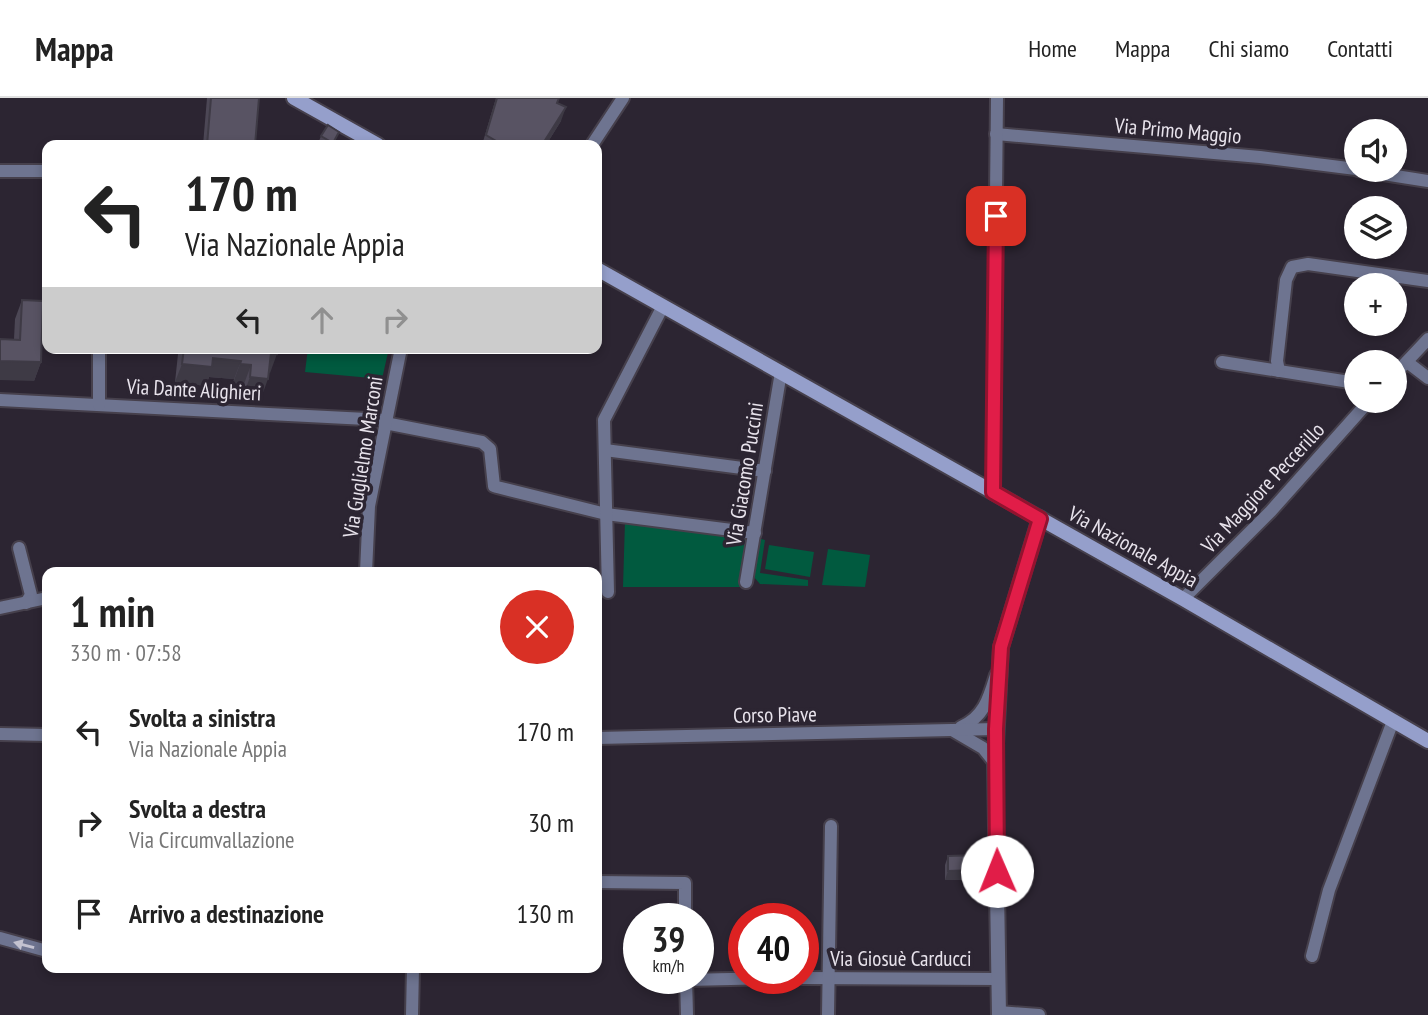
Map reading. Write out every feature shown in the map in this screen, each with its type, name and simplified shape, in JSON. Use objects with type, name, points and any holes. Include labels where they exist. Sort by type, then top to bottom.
[{"type":"main road","points":[[294,98],[369,140]]},
{"type":"main road","name":"Via Nazionale Appia","points":[[602,272],[1183,599],[1428,741]]},
{"type":"street","points":[[595,140],[623,98]]},
{"type":"street","points":[[993,492],[997,98]]},
{"type":"street","name":"Via Primo Maggio","points":[[996,134],[1344,168]]},
{"type":"street","points":[[0,170],[42,171]]},
{"type":"street","name":"Via Primo Maggio","points":[[1407,178],[1428,181]]},
{"type":"street","points":[[1279,371],[1277,361],[1286,281],[1292,267],[1308,264],[1428,281]]},
{"type":"street","points":[[608,592],[604,420],[663,306]]},
{"type":"street","points":[[1428,339],[1407,362],[1428,378]]},
{"type":"street","points":[[99,354],[99,405]]},
{"type":"street","name":"Via Guglielmo Marconi","points":[[366,567],[369,506],[400,354]]},
{"type":"street","points":[[1222,362],[1344,381]]},
{"type":"street","name":"Via Giacomo Puccini","points":[[746,582],[781,372]]},
{"type":"street","name":"Via Dante Alighieri","points":[[0,400],[386,421],[482,442],[490,449],[494,486],[606,514]]},
{"type":"street","name":"Via Maggiore Peccerillo","points":[[1183,599],[1271,511],[1358,413]]},
{"type":"street","points":[[605,450],[765,471]]},
{"type":"street","points":[[606,514],[755,533]]},
{"type":"street","points":[[1040,519],[1001,647],[995,763],[999,1013],[1040,1015]]},
{"type":"street","points":[[19,548],[31,594],[26,603]]},
{"type":"street","points":[[0,608],[42,599]]},
{"type":"street","points":[[954,730],[974,721],[983,712],[1000,665]]},
{"type":"street","points":[[1312,956],[1329,890],[1393,721]]},
{"type":"street","name":"Corso Piave","points":[[602,738],[996,729]]},
{"type":"street","points":[[954,730],[983,748],[995,763]]},
{"type":"street","points":[[0,734],[42,735]]},
{"type":"street","points":[[828,1015],[831,826]]},
{"type":"street","points":[[602,882],[685,883],[685,903]]},
{"type":"street","points":[[0,939],[42,950]]},
{"type":"street","points":[[412,1015],[413,973]]},
{"type":"street","name":"Via Giosuè Carducci","points":[[819,977],[999,979]]},
{"type":"street","points":[[686,994],[687,1015]]},
{"type":"green space","points":[[307,354],[388,354],[382,379],[305,372]]},
{"type":"green space","points":[[625,521],[748,538],[741,587],[623,587]]},
{"type":"green space","points":[[761,539],[765,540],[760,573],[808,580],[808,586],[760,584],[754,577]]},
{"type":"green space","points":[[769,545],[814,552],[810,577],[765,569]]},
{"type":"green space","points":[[828,549],[870,555],[865,587],[822,585]]},
{"type":"building","points":[[211,98],[259,98],[255,140],[207,140]]},
{"type":"building","points":[[497,98],[559,98],[557,103],[566,107],[545,140],[494,140],[486,135]]},
{"type":"building","points":[[328,125],[339,132],[335,140],[321,136]]},
{"type":"building","points":[[22,300],[42,301],[41,362],[0,361],[0,339],[20,340]]},
{"type":"building","points":[[183,354],[271,354],[268,379],[250,377],[251,365],[240,364],[241,361],[213,358],[212,367],[182,364]]},
{"type":"building","points":[[977,855],[978,870],[948,871],[948,856]]},
{"type":"route","points":[[996,216],[993,492],[1040,519],[1001,647],[995,763],[997,871]]}]
